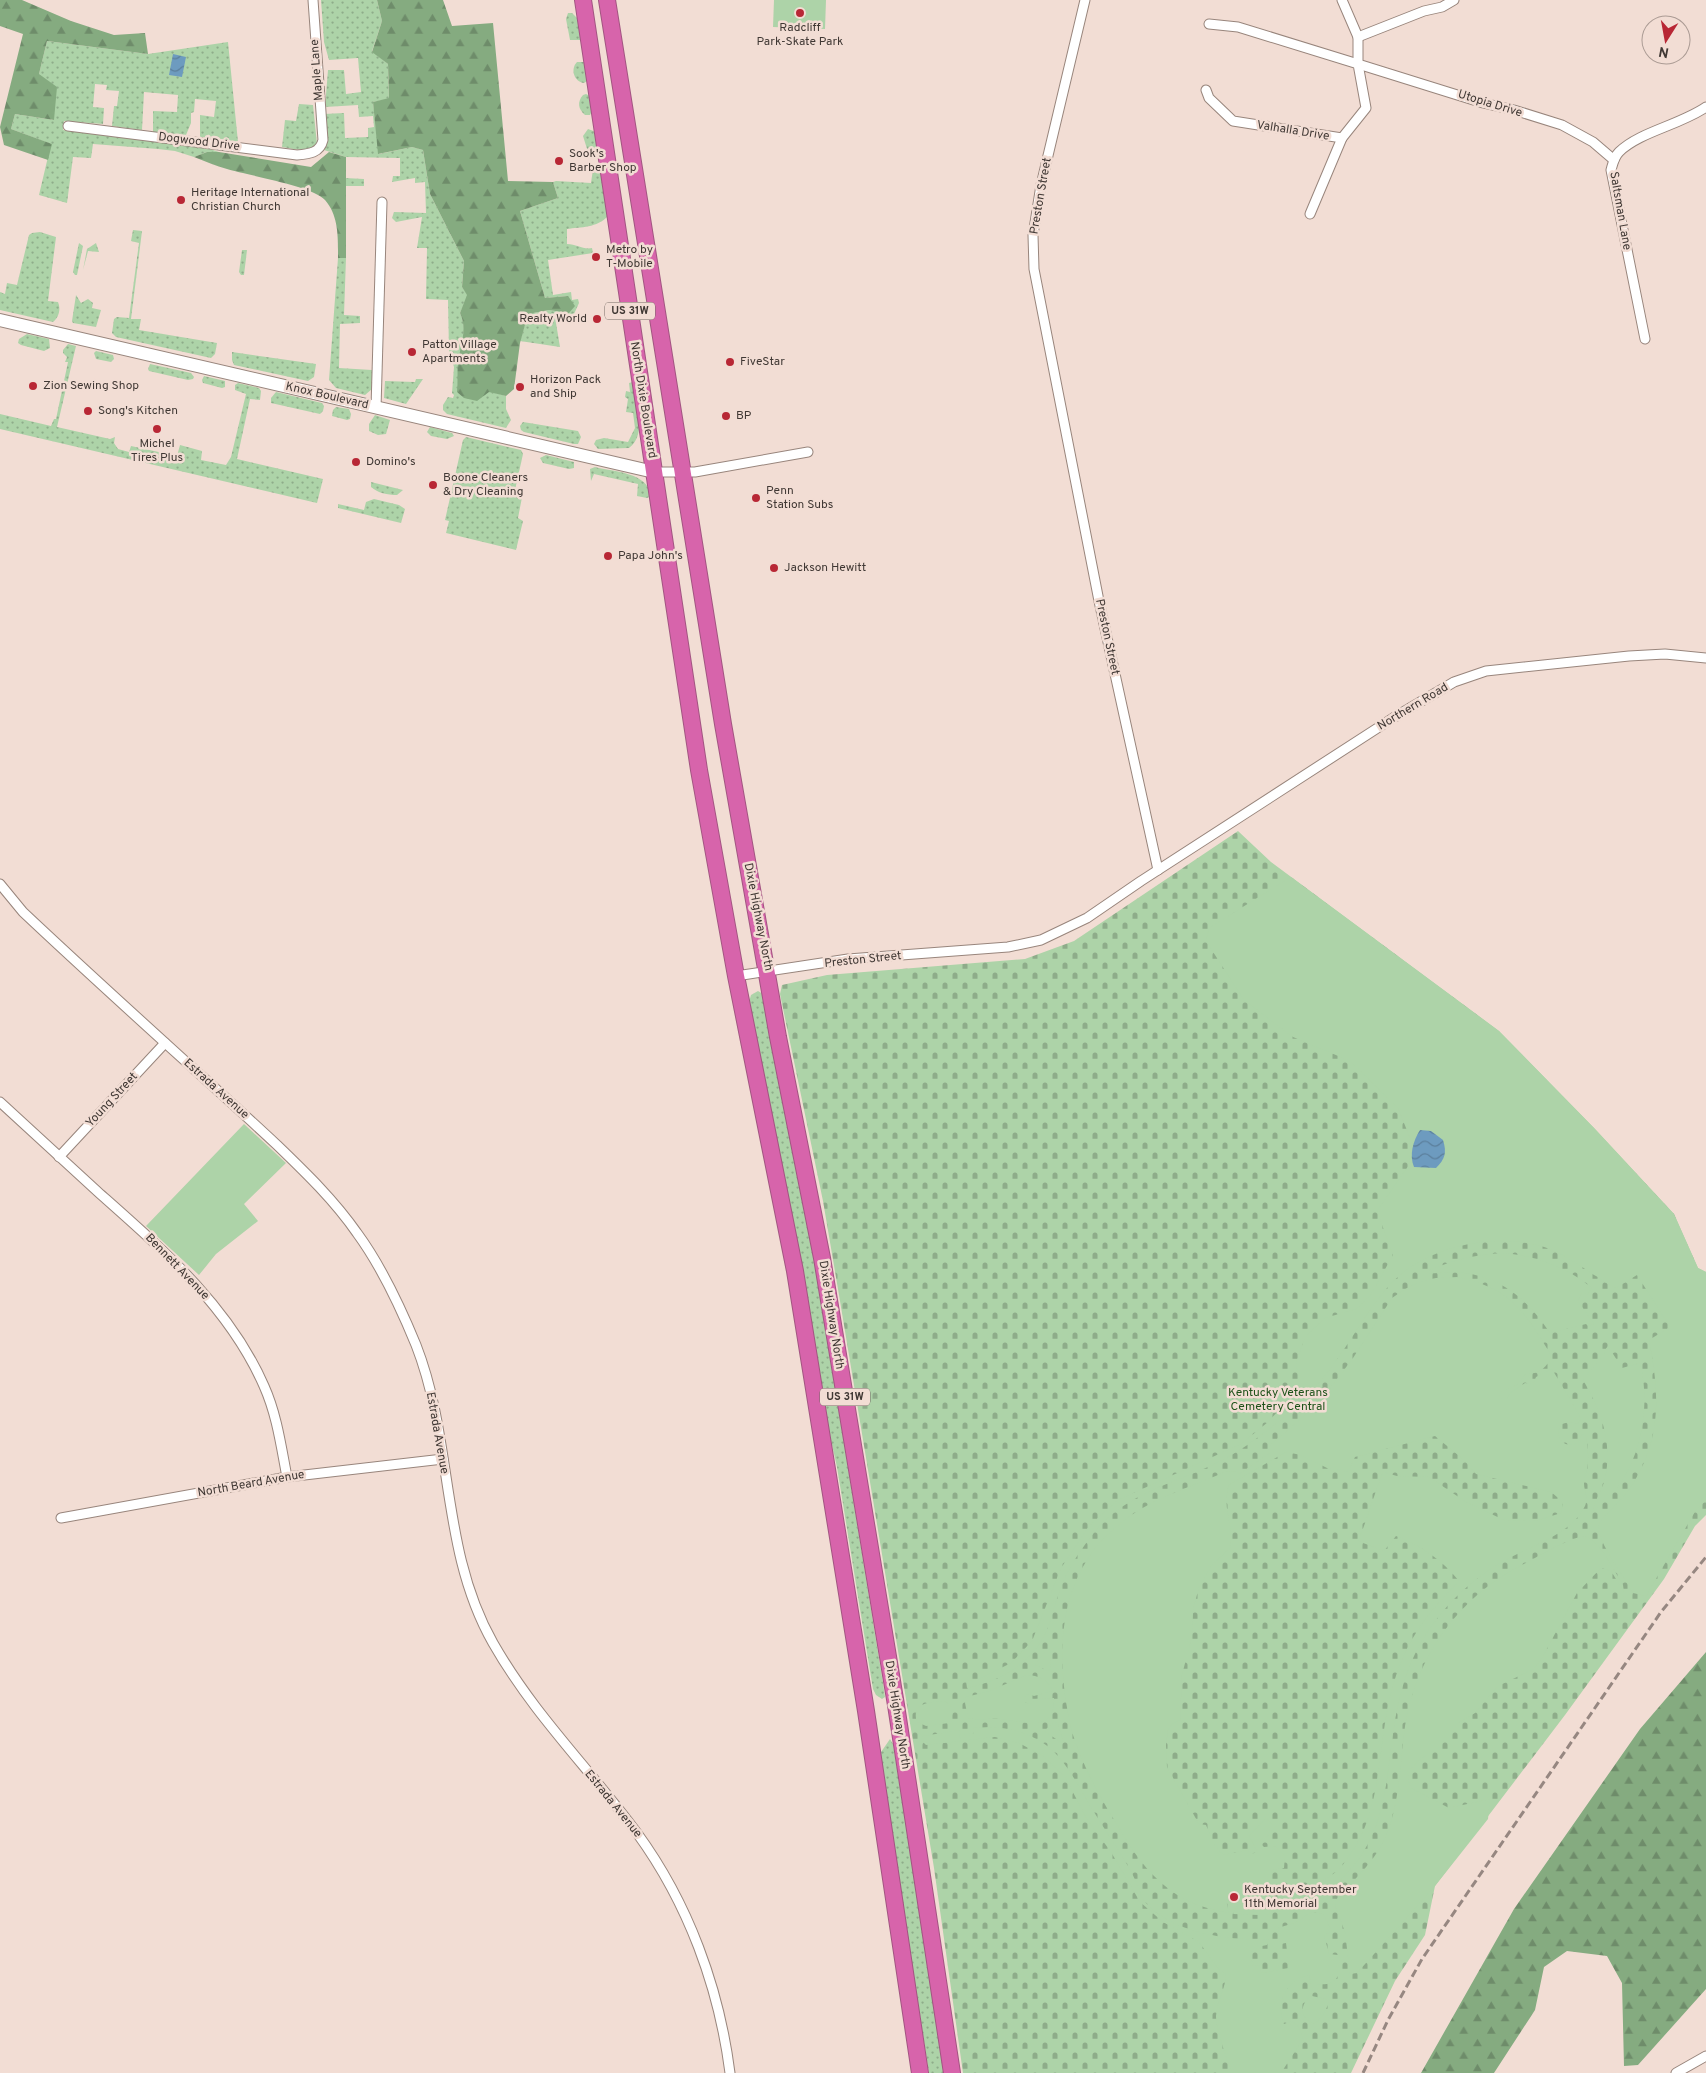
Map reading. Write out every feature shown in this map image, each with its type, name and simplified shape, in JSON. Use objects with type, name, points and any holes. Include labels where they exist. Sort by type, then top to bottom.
[{"type":"highway","name":"North Dixie Boulevard","points":[[583,0],[700,770],[736,976]]},
{"type":"highway","name":"US 31W","points":[[607,0],[682,473]]},
{"type":"highway","name":"Dixie Highway North","points":[[682,473],[778,1037],[820,1248],[835,1335],[896,1705],[952,2073]]},
{"type":"highway","name":"US 31W","points":[[736,976],[795,1271],[864,1701],[920,2073]]},
{"type":"main road","name":"Knox Boulevard","points":[[0,320],[654,472]]},
{"type":"street","name":"Maple Lane","points":[[313,0],[323,140]]},
{"type":"street","name":"Preston Street","points":[[736,976],[852,959],[1025,945],[1057,934],[1087,918],[1158,870],[1099,601],[1034,269],[1033,235],[1041,185],[1085,0]]},
{"type":"street","name":"Valhalla Drive","points":[[1206,90],[1209,98],[1232,121],[1342,138],[1366,108],[1358,64],[1358,36],[1342,0]]},
{"type":"street","points":[[1358,36],[1424,11],[1442,7],[1454,0]]},
{"type":"street","points":[[1209,24],[1238,27],[1358,64]]},
{"type":"street","name":"Utopia Drive","points":[[1358,64],[1562,126],[1593,142],[1614,160]]},
{"type":"street","name":"Saltsman Lane","points":[[1645,338],[1611,170],[1619,152],[1638,139],[1694,116],[1706,107]]},
{"type":"street","name":"Dogwood Drive","points":[[68,126],[298,154],[315,152],[320,148],[323,140]]},
{"type":"street","points":[[1310,214],[1342,138]]},
{"type":"street","points":[[376,408],[382,202]]},
{"type":"street","points":[[654,472],[682,473],[808,452]]},
{"type":"street","name":"Northern Road","points":[[1158,870],[1438,690],[1470,676],[1504,669],[1629,656],[1674,654],[1706,658]]},
{"type":"street","name":"Estrada Avenue","points":[[0,884],[23,912],[234,1104],[322,1189],[358,1234],[378,1266],[395,1298],[416,1347],[432,1397],[457,1551],[488,1635],[525,1696],[635,1830],[654,1858],[697,1941],[713,1988],[730,2073]]},
{"type":"street","name":"Young Street","points":[[59,1157],[165,1043]]},
{"type":"street","name":"Bennett Avenue","points":[[0,1102],[151,1240],[188,1277],[225,1320],[247,1352],[264,1386],[276,1419],[287,1477]]},
{"type":"street","name":"North Beard Avenue","points":[[61,1518],[287,1477],[443,1459]]},
{"type":"street","points":[[1676,2073],[1706,2056]]},
{"type":"green space","points":[[0,0],[22,0],[71,21],[114,35],[145,33],[148,54],[47,41],[39,74],[57,87],[54,120],[15,114],[11,129],[52,144],[48,160],[4,145],[0,127],[23,34],[0,26]]},
{"type":"green space","points":[[321,0],[377,0],[382,21],[372,51],[388,64],[389,99],[373,102],[379,154],[412,147],[423,150],[430,194],[464,261],[462,287],[468,295],[460,313],[464,331],[458,362],[489,391],[506,396],[506,409],[511,420],[506,428],[447,414],[443,410],[443,405],[448,397],[453,398],[454,395],[452,393],[454,367],[449,351],[448,300],[426,299],[427,248],[417,248],[422,217],[396,222],[392,218],[394,212],[426,213],[425,182],[415,183],[415,178],[392,182],[393,176],[400,176],[400,158],[346,157],[324,150],[327,143],[324,114],[344,113],[345,138],[368,137],[368,128],[374,127],[373,116],[359,117],[358,105],[325,107],[328,70],[344,70],[346,94],[361,92],[358,58],[329,60],[324,42]]},
{"type":"green space","points":[[377,0],[443,0],[452,26],[493,23],[508,181],[553,182],[558,198],[520,211],[545,298],[568,296],[575,306],[569,313],[549,310],[528,314],[520,343],[514,389],[506,396],[489,392],[477,401],[464,398],[457,392],[458,363],[463,338],[463,325],[460,313],[467,295],[462,287],[464,261],[430,194],[423,150],[412,147],[378,154],[373,102],[389,98],[388,64],[372,52],[382,21]]},
{"type":"green space","name":"Radcliff Park-Skate Park","points":[[774,0],[826,0],[825,29],[773,27]]},
{"type":"green space","points":[[568,13],[572,13],[578,19],[582,39],[580,40],[570,40],[566,19]]},
{"type":"green space","points":[[47,41],[148,54],[228,42],[238,142],[200,137],[200,115],[214,117],[216,101],[195,99],[194,112],[191,113],[191,123],[186,135],[153,132],[153,111],[177,112],[178,95],[144,92],[142,130],[112,126],[114,106],[117,106],[119,91],[106,90],[107,85],[95,84],[93,107],[104,108],[103,124],[64,121],[63,130],[204,147],[219,152],[207,152],[194,157],[175,151],[93,144],[91,158],[73,157],[67,203],[39,195],[51,144],[11,129],[15,114],[54,120],[39,74]]},
{"type":"green space","points":[[577,62],[585,62],[587,81],[584,83],[574,75],[574,68]]},
{"type":"green space","points":[[586,94],[590,96],[593,109],[590,115],[585,115],[579,105],[581,98]]},
{"type":"green space","points":[[299,104],[313,105],[317,144],[309,149],[282,147],[285,120],[296,121]]},
{"type":"green space","points":[[588,129],[596,132],[599,152],[595,155],[588,152],[583,136]]},
{"type":"green space","points":[[207,152],[219,152],[311,167],[329,152],[346,157],[346,258],[338,258],[338,235],[335,220],[330,206],[325,200],[307,190],[227,169],[194,157]]},
{"type":"green space","points":[[601,167],[608,216],[594,225],[567,229],[567,244],[592,248],[593,253],[548,260],[553,295],[571,292],[572,300],[578,299],[579,303],[574,314],[574,321],[556,323],[560,347],[520,341],[528,314],[549,310],[569,312],[568,296],[545,298],[520,211],[558,198],[553,182],[591,183],[593,169]]},
{"type":"green space","points":[[345,178],[364,179],[364,186],[345,186]]},
{"type":"green space","points":[[133,230],[142,231],[131,319],[141,319],[139,330],[217,343],[215,354],[211,358],[116,337],[112,333],[114,319],[117,317],[129,318],[139,243],[131,241]]},
{"type":"green space","points":[[40,232],[56,237],[48,301],[58,302],[59,305],[57,318],[53,322],[0,310],[0,292],[5,294],[7,283],[17,285],[29,235]]},
{"type":"green space","points":[[79,243],[83,246],[77,275],[75,275],[73,272]]},
{"type":"green space","points":[[96,243],[99,252],[88,251],[83,270],[87,249]]},
{"type":"green space","points":[[242,250],[247,250],[244,275],[241,275],[239,272]]},
{"type":"green space","points":[[338,258],[346,258],[344,315],[360,316],[360,323],[340,324],[339,368],[372,370],[372,389],[365,395],[336,388],[329,380]]},
{"type":"green space","points":[[76,295],[81,303],[88,299],[93,303],[92,308],[101,310],[96,327],[73,323]]},
{"type":"green space","points":[[27,334],[49,339],[50,348],[44,351],[18,343],[19,339]]},
{"type":"green space","points":[[68,344],[76,346],[57,427],[110,439],[115,437],[114,443],[118,449],[129,452],[131,446],[177,456],[180,445],[202,451],[201,460],[226,465],[231,457],[246,394],[235,390],[235,385],[238,383],[259,388],[261,391],[260,400],[250,399],[237,459],[323,479],[317,503],[0,429],[0,414],[51,426],[54,419],[56,419],[68,362],[65,362],[67,357],[63,350]]},
{"type":"green space","points":[[96,351],[113,355],[114,359],[111,362],[96,359],[94,353]]},
{"type":"green space","points":[[232,352],[316,364],[314,377],[308,381],[234,365]]},
{"type":"green space","points":[[150,364],[191,373],[194,377],[188,380],[149,371]]},
{"type":"green space","points":[[204,376],[225,381],[225,387],[222,388],[203,383]]},
{"type":"green space","points":[[416,379],[423,379],[406,404],[384,398],[385,381],[415,382]]},
{"type":"green space","points":[[633,382],[639,417],[638,435],[635,442],[629,448],[598,449],[594,444],[596,440],[604,438],[628,442],[635,428],[633,413],[626,412],[628,399],[625,397],[626,391],[630,392],[629,383]]},
{"type":"green space","points":[[276,392],[322,403],[324,406],[323,411],[320,414],[271,403],[271,398]]},
{"type":"green space","points":[[336,407],[349,409],[350,419],[332,416],[333,410]]},
{"type":"green space","points":[[375,415],[390,420],[386,434],[378,435],[369,431],[369,424]]},
{"type":"green space","points":[[523,422],[578,431],[581,437],[578,444],[574,444],[524,432],[520,426]]},
{"type":"green space","points":[[430,427],[452,433],[454,436],[447,439],[431,436],[427,432]]},
{"type":"green space","points":[[466,437],[521,450],[523,454],[515,490],[523,492],[518,518],[523,521],[516,550],[446,533],[449,521],[445,520],[463,440]]},
{"type":"green space","points":[[546,455],[574,462],[574,468],[569,469],[543,463],[540,458]]},
{"type":"green space","points":[[595,467],[629,474],[637,478],[649,488],[651,496],[647,498],[637,496],[638,484],[594,474],[591,481],[590,469]]},
{"type":"green space","points":[[371,482],[403,490],[397,495],[390,495],[371,487]]},
{"type":"green space","points":[[374,499],[399,505],[405,509],[401,523],[338,508],[338,504],[364,510],[366,502]]},
{"type":"green space","name":"Kentucky Veterans Cemetery Central","points":[[1238,831],[1271,862],[1499,1031],[1595,1129],[1674,1214],[1698,1268],[1706,1272],[1706,1515],[1695,1526],[1664,1579],[1565,1715],[1435,1886],[1425,1935],[1395,1981],[1351,2073],[963,2073],[934,1868],[839,1295],[823,1201],[780,994],[782,985],[827,975],[1025,959],[1074,941]]},
{"type":"green space","points":[[1291,877],[1499,1031],[1595,1129],[1674,1214],[1698,1268],[1706,1272],[1706,1500],[1696,1510],[1646,1596],[1633,1593],[1602,1541],[1598,1526],[1628,1491],[1647,1455],[1652,1437],[1656,1399],[1653,1360],[1649,1340],[1670,1327],[1637,1275],[1616,1288],[1567,1257],[1537,1245],[1497,1241],[1456,1247],[1436,1254],[1401,1274],[1387,1288],[1372,1308],[1323,1378],[1300,1403],[1274,1425],[1234,1454],[1142,1495],[1115,1512],[1093,1534],[1069,1569],[1047,1630],[1033,1652],[1014,1669],[1004,1675],[992,1681],[967,1688],[966,1681],[979,1679],[1011,1663],[1032,1641],[1061,1568],[1089,1526],[1118,1500],[1241,1444],[1268,1422],[1300,1387],[1296,1363],[1305,1337],[1325,1318],[1356,1309],[1370,1296],[1393,1255],[1377,1211],[1409,1165],[1410,1138],[1398,1108],[1350,1061],[1293,1037],[1244,1000],[1206,941],[1209,928]]},
{"type":"green space","points":[[758,991],[763,994],[803,1190],[883,1683],[885,1697],[882,1699],[876,1695],[873,1689],[837,1467],[825,1414],[749,1002],[751,995]]},
{"type":"green space","points":[[244,1124],[286,1163],[244,1204],[258,1221],[216,1254],[199,1275],[146,1226]]},
{"type":"green space","points":[[1505,1253],[1529,1257],[1552,1264],[1572,1274],[1592,1288],[1587,1295],[1582,1292],[1578,1301],[1594,1324],[1588,1326],[1586,1324],[1550,1333],[1524,1301],[1491,1280],[1464,1273],[1429,1273],[1430,1270],[1458,1260]]},
{"type":"green space","points":[[1457,1277],[1491,1288],[1514,1304],[1533,1326],[1551,1355],[1549,1361],[1540,1371],[1526,1373],[1516,1385],[1502,1390],[1499,1395],[1502,1399],[1507,1399],[1510,1393],[1525,1383],[1533,1384],[1536,1377],[1552,1369],[1581,1418],[1578,1424],[1569,1422],[1562,1424],[1558,1433],[1561,1441],[1568,1445],[1573,1445],[1578,1443],[1582,1434],[1586,1436],[1588,1457],[1584,1480],[1585,1506],[1569,1526],[1544,1542],[1503,1561],[1479,1577],[1454,1599],[1433,1624],[1409,1668],[1400,1698],[1386,1788],[1379,1816],[1369,1843],[1352,1868],[1327,1891],[1318,1896],[1306,1898],[1304,1896],[1274,1906],[1271,1901],[1266,1901],[1262,1909],[1258,1910],[1258,1915],[1233,1914],[1240,1900],[1236,1895],[1229,1894],[1226,1899],[1229,1913],[1198,1905],[1183,1899],[1170,1890],[1140,1860],[1103,1801],[1076,1744],[1066,1702],[1062,1662],[1065,1623],[1075,1585],[1083,1567],[1094,1550],[1108,1534],[1138,1511],[1171,1494],[1225,1472],[1236,1471],[1239,1474],[1270,1453],[1268,1451],[1271,1444],[1303,1417],[1328,1391],[1353,1358],[1392,1298],[1420,1282],[1436,1278]],"holes":[[[1435,1436],[1464,1460],[1476,1474],[1551,1492],[1563,1502],[1561,1513],[1539,1520],[1506,1521],[1466,1502],[1429,1477],[1397,1476],[1383,1472],[1358,1541],[1384,1551],[1396,1536],[1431,1554],[1459,1581],[1426,1619],[1402,1659],[1391,1693],[1374,1798],[1360,1838],[1337,1871],[1308,1888],[1275,1899],[1271,1870],[1284,1868],[1285,1856],[1275,1846],[1264,1847],[1259,1842],[1264,1837],[1271,1835],[1273,1825],[1266,1818],[1249,1836],[1257,1851],[1252,1854],[1247,1850],[1223,1855],[1214,1844],[1206,1825],[1199,1824],[1167,1767],[1166,1745],[1168,1730],[1172,1724],[1180,1720],[1182,1675],[1192,1636],[1193,1610],[1199,1587],[1212,1565],[1230,1548],[1231,1533],[1226,1502],[1229,1485],[1286,1452],[1301,1455],[1327,1468],[1348,1472],[1355,1457]]]},
{"type":"green space","points":[[1608,1346],[1622,1368],[1640,1363],[1644,1382],[1643,1423],[1631,1464],[1621,1482],[1608,1498],[1593,1511],[1605,1479],[1607,1453],[1604,1427],[1595,1403],[1583,1380],[1605,1353],[1604,1351]]},
{"type":"green space","points":[[1585,1536],[1596,1544],[1607,1558],[1623,1585],[1624,1592],[1611,1571],[1601,1568],[1577,1593],[1534,1669],[1498,1686],[1475,1713],[1458,1723],[1410,1770],[1408,1780],[1411,1788],[1449,1808],[1490,1799],[1488,1819],[1435,1886],[1357,1973],[1350,1974],[1345,1932],[1335,1906],[1336,1900],[1369,1864],[1385,1838],[1390,1825],[1397,1797],[1405,1726],[1419,1676],[1430,1653],[1443,1632],[1459,1612],[1498,1579],[1561,1544]]},
{"type":"green space","points":[[1047,1649],[1050,1650],[1051,1669],[1048,1671],[1035,1665]]},
{"type":"green space","points":[[1706,1652],[1706,1989],[1638,2065],[1624,2066],[1622,1983],[1607,1956],[1567,1951],[1544,1967],[1535,2010],[1494,2073],[1421,2073],[1514,1909],[1640,1729]]},
{"type":"green space","points":[[1026,1675],[1042,1679],[1053,1691],[1034,1696],[1028,1694],[1024,1697],[1025,1702],[1029,1704],[1033,1703],[1035,1699],[1054,1698],[1053,1710],[1043,1722],[1026,1723],[1000,1719],[968,1718],[965,1703],[966,1697],[990,1691]]},
{"type":"green space","points":[[944,1701],[952,1708],[952,1716],[949,1723],[926,1726],[917,1722],[916,1716],[919,1707],[927,1703]]},
{"type":"green space","points":[[1054,1722],[1058,1723],[1062,1743],[1044,1731]]},
{"type":"green space","points":[[989,1727],[1013,1730],[1031,1736],[1046,1745],[1058,1756],[1069,1770],[1127,1865],[1137,1883],[1140,1895],[1151,1908],[1165,1918],[1198,1932],[1235,1938],[1269,1939],[1267,1945],[1257,1947],[1258,1950],[1250,1952],[1253,1966],[1260,1965],[1261,1973],[1289,1968],[1286,1943],[1280,1944],[1278,1928],[1292,1924],[1314,1912],[1324,1915],[1332,1932],[1324,1935],[1329,1954],[1338,1955],[1338,1976],[1330,1983],[1311,1984],[1309,1975],[1294,1982],[1284,1994],[1281,2008],[1284,2024],[1292,2021],[1298,2026],[1303,2039],[1281,2073],[1232,2073],[1216,2021],[1226,1973],[1220,1971],[1199,1942],[1163,1922],[1140,1902],[1111,1852],[1088,1821],[1065,1777],[1043,1756],[1019,1743],[995,1737],[926,1745],[921,1740],[923,1736],[960,1730],[959,1736],[961,1739],[964,1739],[964,1735],[974,1733],[973,1728]]},
{"type":"green space","points":[[890,1739],[893,1744],[946,2073],[929,2073],[879,1755]]},
{"type":"green space","points":[[1312,1996],[1326,1999],[1329,2003],[1323,2015],[1315,2024],[1306,2019],[1303,2011],[1305,2003]]},
{"type":"water","points":[[173,54],[186,57],[182,77],[169,75]]},
{"type":"water","points":[[1420,1130],[1431,1131],[1443,1140],[1444,1156],[1436,1168],[1414,1167],[1412,1148]]},
{"type":"railway","points":[[1363,2073],[1388,2020],[1422,1959],[1661,1612],[1706,1557]]},
{"type":"place","name":"Radcliff Park-Skate Park","points":[[800,13]]},
{"type":"place","name":"Sook's Barber Shop","points":[[559,161]]},
{"type":"place","name":"Heritage International Christian Church","points":[[181,200]]},
{"type":"place","name":"Metro by T-Mobile","points":[[596,257]]},
{"type":"place","name":"Realty World","points":[[597,319]]},
{"type":"place","name":"Patton Village Apartments","points":[[412,352]]},
{"type":"place","name":"FiveStar","points":[[730,362]]},
{"type":"place","name":"Zion Sewing Shop","points":[[33,386]]},
{"type":"place","name":"Horizon Pack and Ship","points":[[520,387]]},
{"type":"place","name":"Song's Kitchen","points":[[88,411]]},
{"type":"place","name":"BP","points":[[726,416]]},
{"type":"place","name":"Michel Tires Plus","points":[[157,429]]},
{"type":"place","name":"Domino's","points":[[356,462]]},
{"type":"place","name":"Boone Cleaners & Dry Cleaning","points":[[433,485]]},
{"type":"place","name":"Penn Station Subs","points":[[756,498]]},
{"type":"place","name":"Papa John's","points":[[608,556]]},
{"type":"place","name":"Jackson Hewitt","points":[[774,568]]},
{"type":"place","name":"Kentucky September 11th Memorial","points":[[1234,1897]]}]
